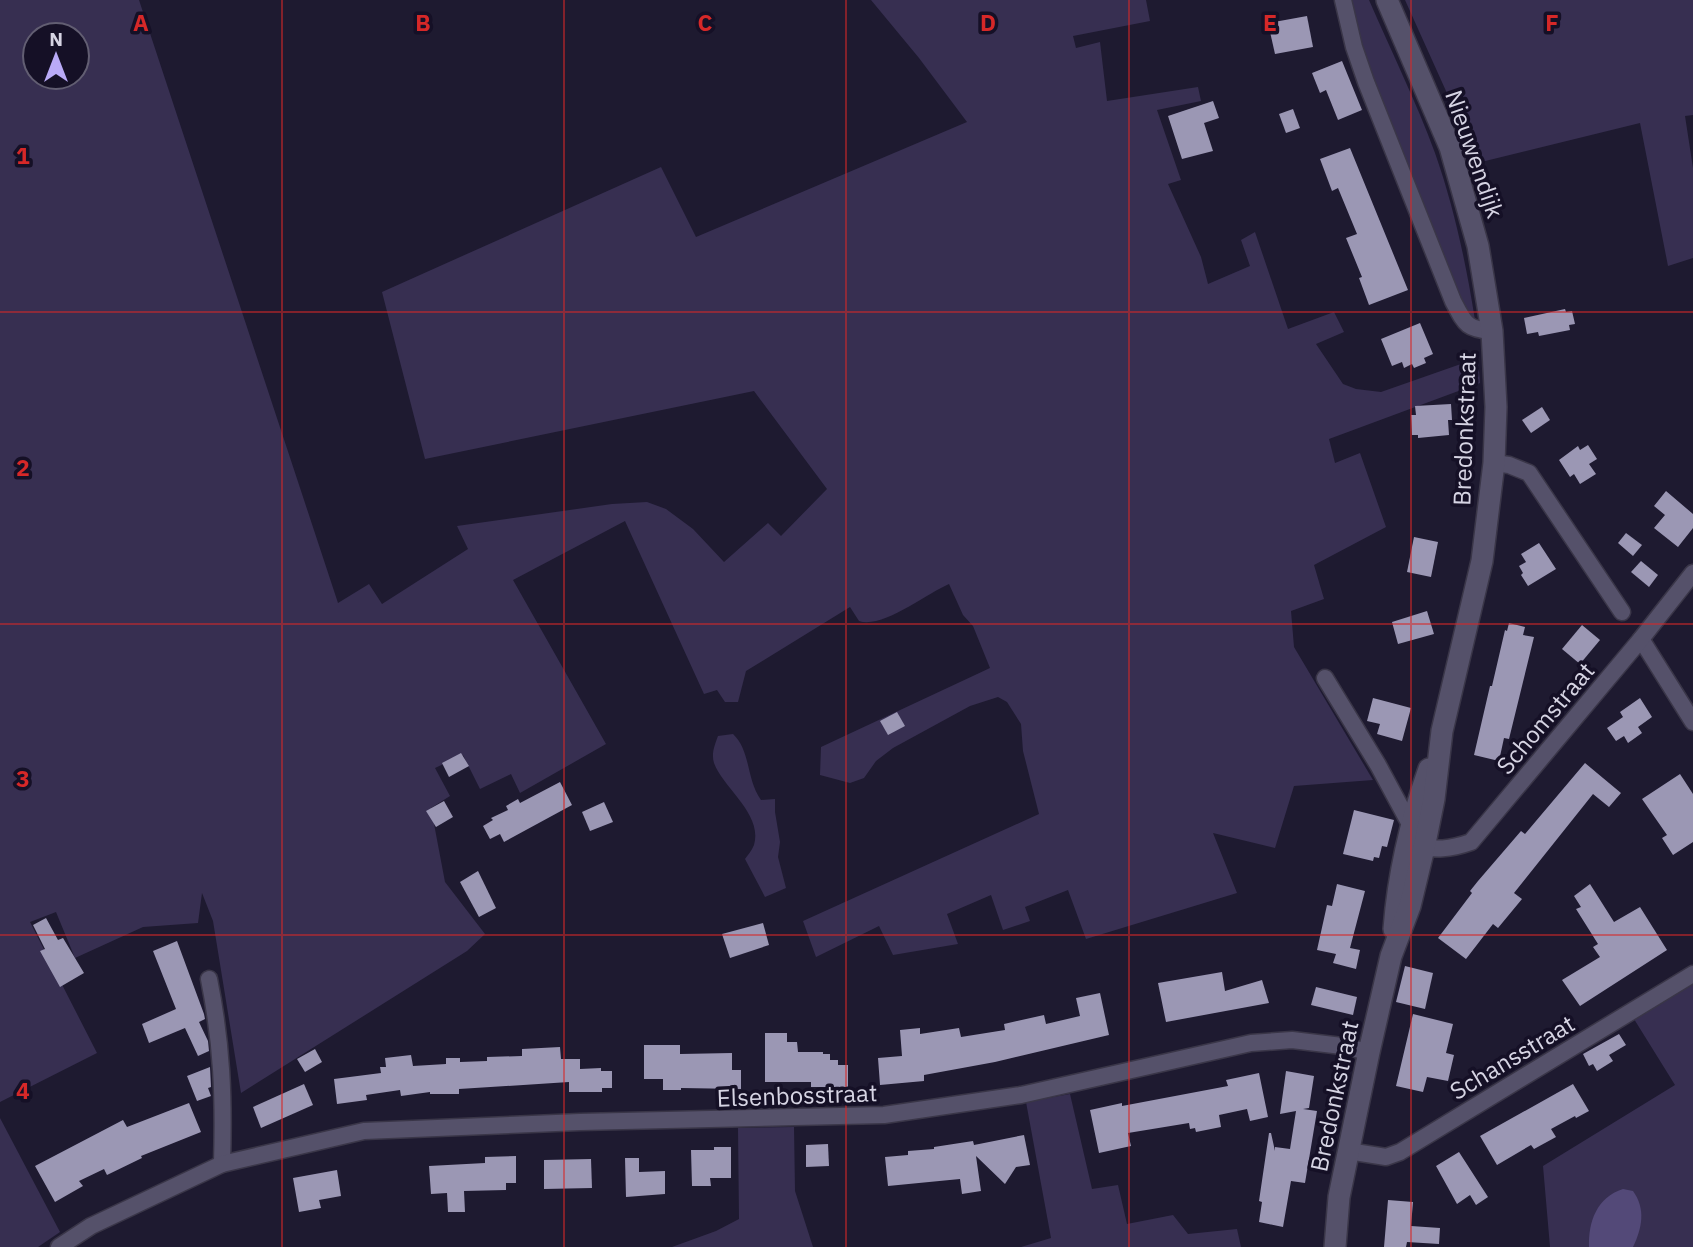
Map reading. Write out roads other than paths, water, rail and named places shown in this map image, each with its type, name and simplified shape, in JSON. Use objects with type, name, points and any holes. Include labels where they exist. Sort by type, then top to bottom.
[{"type":"street","name":"Bredonkstraat","points":[[1335,1247],[1339,1197],[1391,956],[1396,904],[1415,840],[1419,797],[1443,731],[1482,561],[1494,463],[1496,407],[1492,331],[1469,327],[1453,301],[1366,82],[1354,47],[1343,0]]},
{"type":"street","name":"Nieuwendijk","points":[[1387,0],[1456,166],[1478,246],[1492,331]]},
{"type":"street","points":[[1494,463],[1509,464],[1530,473],[1622,612]]},
{"type":"street","name":"Schomstraat","points":[[1415,840],[1451,849],[1471,842],[1693,573]]},
{"type":"street","points":[[1641,639],[1693,722]]},
{"type":"street","points":[[1325,678],[1378,765],[1415,840]]},
{"type":"street","name":"Schansstraat","points":[[1348,1151],[1386,1157],[1400,1152],[1693,974]]},
{"type":"street","points":[[209,979],[219,1026],[223,1070],[222,1164]]},
{"type":"street","name":"Elsenbosstraat","points":[[60,1247],[91,1226],[222,1164],[364,1131],[556,1123],[837,1117],[917,1112],[1021,1095],[1251,1043],[1292,1040],[1369,1052]]}]
